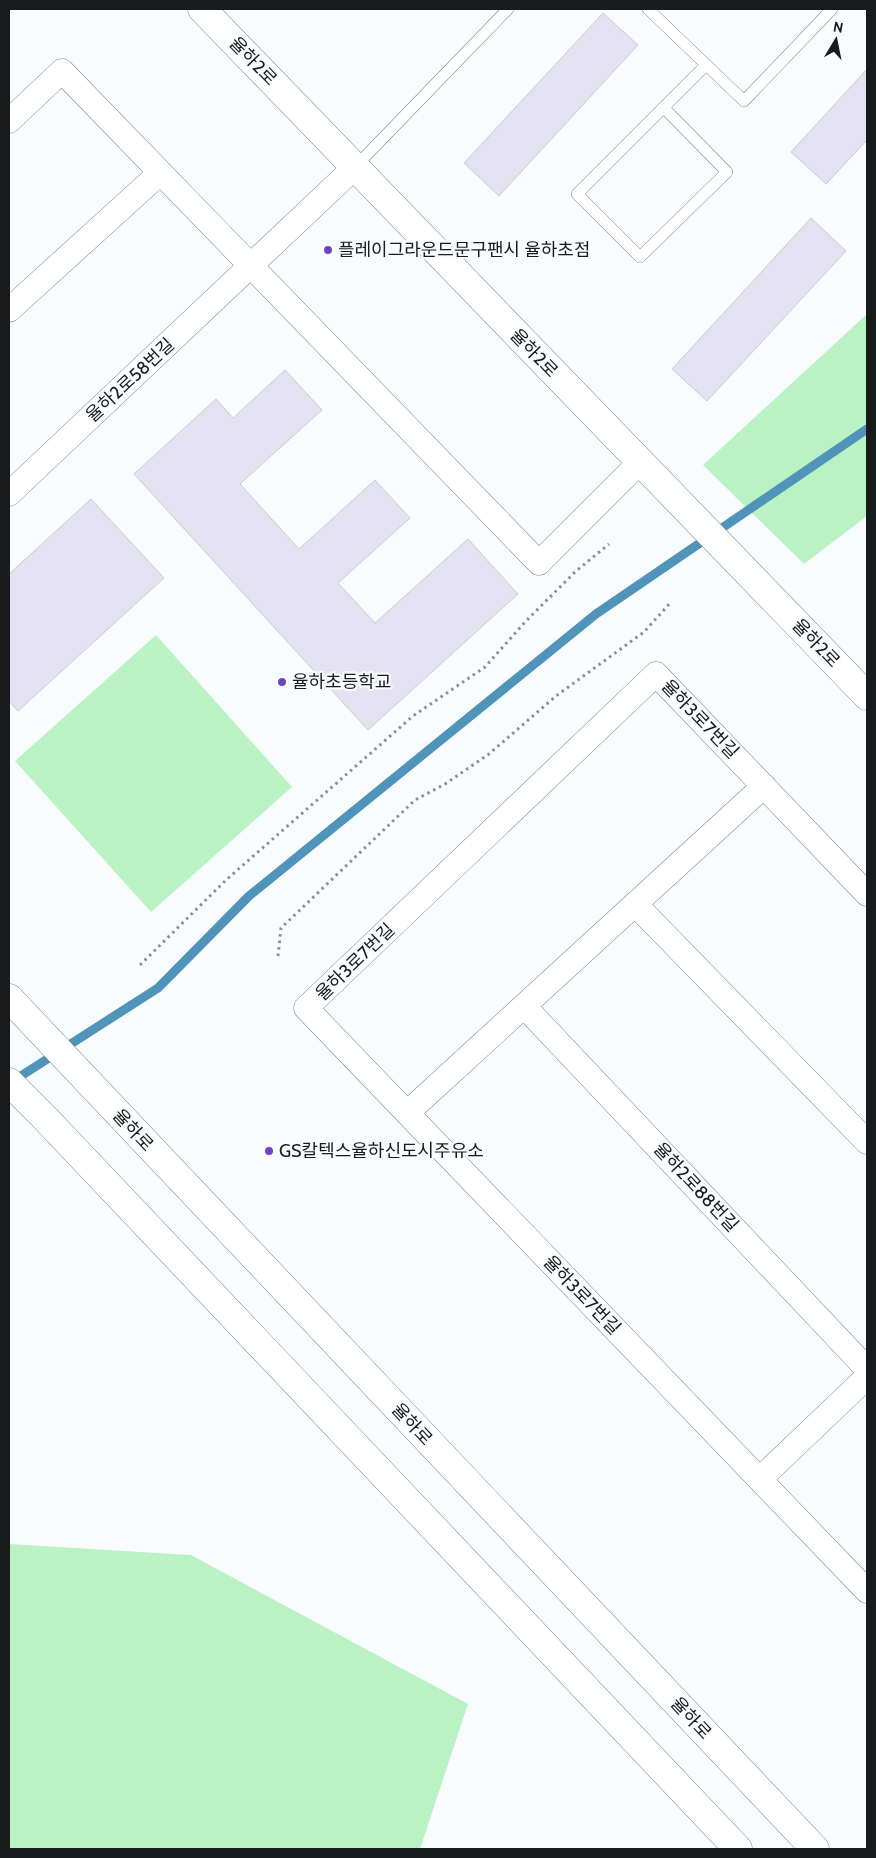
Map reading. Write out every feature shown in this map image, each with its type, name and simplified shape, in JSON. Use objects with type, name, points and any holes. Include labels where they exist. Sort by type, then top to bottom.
[{"type":"main road","name":"율하2로","points":[[202,9],[867,696]]},
{"type":"main road","name":"율하로","points":[[9,998],[815,1849]]},
{"type":"main road","points":[[9,1082],[46,1118],[738,1849]]},
{"type":"street","points":[[9,121],[62,71],[539,563],[640,462]]},
{"type":"street","name":"율하2로58번길","points":[[9,494],[356,168]]},
{"type":"street","points":[[9,310],[160,173]]},
{"type":"street","name":"율하3로7번길","points":[[867,894],[656,674],[306,1008],[867,1592]]},
{"type":"street","points":[[407,1113],[764,786]]},
{"type":"street","points":[[636,904],[867,1142]]},
{"type":"street","name":"율하2로88번길","points":[[524,1006],[867,1369]]},
{"type":"street","points":[[760,1479],[867,1378]]},
{"type":"lane","points":[[356,168],[508,9]]},
{"type":"lane","points":[[648,9],[744,101],[832,9]]},
{"type":"lane","points":[[664,108],[727,172],[640,257],[576,194],[706,65]]},
{"type":"path","points":[[140,964],[226,880],[413,716],[484,667],[575,572],[609,544]]},
{"type":"path","points":[[278,956],[282,928],[414,800],[445,784],[489,754],[556,696],[644,632],[671,602]]},
{"type":"green space","points":[[867,314],[867,516],[804,564],[703,465]]},
{"type":"green space","points":[[156,635],[292,787],[151,912],[15,761]]},
{"type":"green space","points":[[9,1544],[191,1555],[468,1704],[420,1849],[9,1849]]},
{"type":"building","points":[[603,13],[638,45],[499,196],[464,163]]},
{"type":"building","points":[[867,69],[867,140],[826,184],[791,152]]},
{"type":"building","points":[[811,218],[846,251],[707,401],[672,369]]},
{"type":"building","points":[[285,370],[322,410],[240,484],[299,549],[375,480],[410,518],[338,583],[375,623],[468,539],[518,594],[368,730],[134,474],[216,399],[233,418]]},
{"type":"building","points":[[91,499],[164,578],[18,711],[9,702],[9,574]]},
{"type":"waterway","points":[[13,1081],[158,988],[249,896],[596,614],[867,429]]},
{"type":"place","name":"플레이그라운드문구팬시 율하초점","points":[[328,250]]},
{"type":"place","name":"율하초등학교","points":[[282,682]]},
{"type":"place","name":"GS칼텍스율하신도시주유소","points":[[269,1151]]}]
